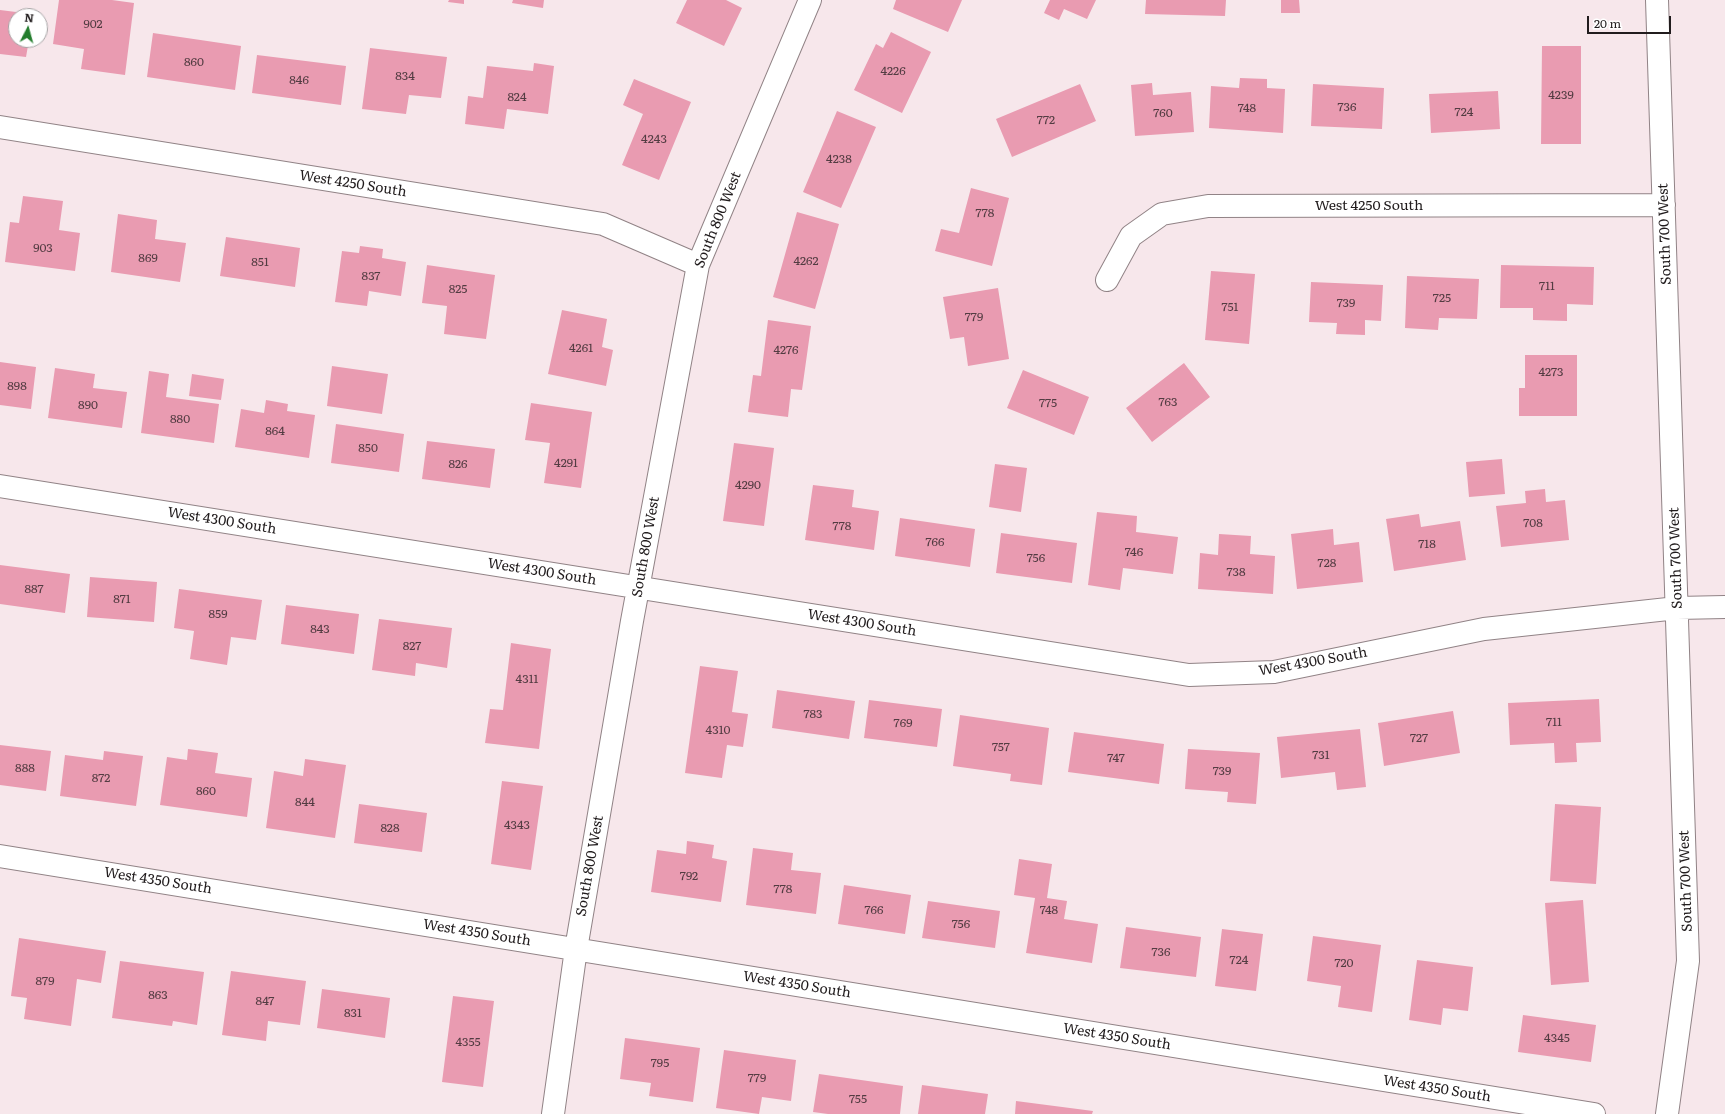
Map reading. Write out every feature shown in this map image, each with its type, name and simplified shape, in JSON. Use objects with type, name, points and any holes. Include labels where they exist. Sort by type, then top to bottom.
[{"type":"street","name":"South 800 West","points":[[553,1114],[576,949],[638,588],[698,265],[810,0]]},
{"type":"street","name":"South 700 West","points":[[1657,0],[1688,961],[1667,1114]]},
{"type":"street","name":"West 4250 South","points":[[0,127],[604,224],[698,265]]},
{"type":"street","name":"West 4250 South","points":[[1107,280],[1132,236],[1162,214],[1208,206],[1664,205]]},
{"type":"street","name":"West 4300 South","points":[[0,486],[1188,675],[1274,672],[1484,629],[1677,608],[1725,607]]},
{"type":"street","name":"West 4350 South","points":[[0,856],[1594,1114]]},
{"type":"building","points":[[59,0],[112,0],[134,3],[125,75],[81,69],[84,49],[53,44]]},
{"type":"building","points":[[449,0],[464,0],[464,4],[448,2]]},
{"type":"building","points":[[513,0],[544,0],[543,8],[512,3]]},
{"type":"building","points":[[687,0],[726,0],[742,8],[724,46],[676,23]]},
{"type":"building","points":[[896,0],[962,0],[948,32],[893,9]]},
{"type":"building","points":[[1050,0],[1096,0],[1087,19],[1064,9],[1059,20],[1044,13]]},
{"type":"building","points":[[1146,0],[1226,0],[1225,16],[1145,14]]},
{"type":"building","points":[[1281,0],[1299,0],[1300,13],[1281,13]]},
{"type":"building","points":[[0,10],[8,11],[8,48],[28,48],[26,57],[0,54]]},
{"type":"building","points":[[891,32],[931,52],[902,113],[854,90],[876,44],[883,48]]},
{"type":"building","points":[[153,33],[241,46],[235,90],[147,77]]},
{"type":"building","points":[[1542,46],[1581,46],[1581,144],[1541,144]]},
{"type":"building","points":[[370,48],[447,57],[441,98],[409,95],[406,114],[362,109]]},
{"type":"building","points":[[257,55],[346,66],[341,105],[252,93]]},
{"type":"building","points":[[534,63],[554,66],[548,114],[507,109],[504,129],[465,124],[468,96],[483,98],[487,66],[533,71]]},
{"type":"building","points":[[1240,78],[1267,79],[1267,88],[1285,89],[1283,133],[1209,128],[1211,86],[1239,88]]},
{"type":"building","points":[[634,79],[691,102],[659,180],[622,165],[643,114],[623,105]]},
{"type":"building","points":[[1152,83],[1153,95],[1191,92],[1194,132],[1135,136],[1131,85]]},
{"type":"building","points":[[1080,84],[1096,121],[1012,157],[996,119]]},
{"type":"building","points":[[1313,84],[1384,88],[1382,129],[1311,126]]},
{"type":"building","points":[[1498,91],[1500,129],[1431,133],[1429,94]]},
{"type":"building","points":[[837,111],[876,127],[841,208],[803,192]]},
{"type":"building","points":[[971,188],[1009,198],[992,266],[935,251],[941,229],[959,233]]},
{"type":"building","points":[[23,196],[63,201],[59,230],[80,233],[75,271],[5,262],[10,222],[19,223]]},
{"type":"building","points":[[797,212],[839,224],[815,309],[773,297]]},
{"type":"building","points":[[118,214],[157,220],[155,239],[186,243],[180,282],[111,272]]},
{"type":"building","points":[[226,237],[300,248],[295,287],[220,276]]},
{"type":"building","points":[[360,246],[383,249],[382,258],[406,262],[401,296],[369,291],[367,306],[335,302],[342,251],[359,253]]},
{"type":"building","points":[[427,265],[495,275],[486,339],[444,334],[447,306],[422,303]]},
{"type":"building","points":[[1501,265],[1594,267],[1593,305],[1567,304],[1567,321],[1533,320],[1533,308],[1500,308]]},
{"type":"building","points":[[1211,271],[1255,274],[1249,344],[1205,340]]},
{"type":"building","points":[[1407,276],[1479,279],[1477,319],[1439,318],[1438,330],[1405,328]]},
{"type":"building","points":[[1311,282],[1383,285],[1381,321],[1365,320],[1365,335],[1336,334],[1337,323],[1309,322]]},
{"type":"building","points":[[998,288],[1009,359],[968,366],[964,337],[950,339],[943,297]]},
{"type":"building","points":[[562,310],[607,319],[602,347],[613,350],[606,386],[548,374]]},
{"type":"building","points":[[768,320],[811,326],[802,390],[791,389],[788,417],[748,412],[753,375],[761,376]]},
{"type":"building","points":[[1525,355],[1577,355],[1577,416],[1519,416],[1519,388],[1525,388]]},
{"type":"building","points":[[0,362],[36,367],[31,409],[0,405]]},
{"type":"building","points":[[1184,363],[1210,397],[1152,442],[1126,408]]},
{"type":"building","points":[[332,366],[388,374],[382,414],[327,406]]},
{"type":"building","points":[[55,368],[95,374],[93,388],[127,392],[122,428],[48,418]]},
{"type":"building","points":[[1023,370],[1089,397],[1074,435],[1007,408]]},
{"type":"building","points":[[149,371],[169,374],[166,397],[219,404],[214,443],[141,433]]},
{"type":"building","points":[[192,374],[224,379],[221,400],[189,396]]},
{"type":"building","points":[[266,400],[288,404],[287,411],[315,415],[309,458],[235,447],[241,409],[264,413]]},
{"type":"building","points":[[531,403],[592,412],[581,488],[544,483],[550,443],[525,440]]},
{"type":"building","points":[[336,424],[404,434],[399,472],[331,463]]},
{"type":"building","points":[[427,441],[495,449],[490,488],[422,479]]},
{"type":"building","points":[[734,443],[774,448],[764,526],[723,521]]},
{"type":"building","points":[[1502,459],[1505,494],[1469,497],[1466,462]]},
{"type":"building","points":[[995,464],[1027,468],[1021,512],[989,507]]},
{"type":"building","points":[[813,485],[854,490],[852,507],[879,511],[874,550],[805,540]]},
{"type":"building","points":[[1545,489],[1546,502],[1565,500],[1569,540],[1501,547],[1496,506],[1526,503],[1525,491]]},
{"type":"building","points":[[1097,512],[1137,516],[1136,532],[1178,537],[1173,574],[1123,568],[1120,590],[1088,585]]},
{"type":"building","points":[[1419,514],[1421,527],[1460,521],[1466,560],[1394,571],[1386,519]]},
{"type":"building","points":[[900,518],[975,529],[970,567],[895,556]]},
{"type":"building","points":[[1333,529],[1334,545],[1359,542],[1363,582],[1297,589],[1291,534]]},
{"type":"building","points":[[1001,533],[1077,543],[1072,583],[996,573]]},
{"type":"building","points":[[1219,534],[1251,536],[1250,554],[1275,556],[1273,594],[1198,589],[1200,553],[1218,555]]},
{"type":"building","points":[[0,565],[70,574],[65,613],[0,604]]},
{"type":"building","points":[[90,577],[157,582],[154,622],[87,617]]},
{"type":"building","points":[[179,589],[262,600],[256,640],[231,637],[227,665],[190,659],[194,631],[174,628]]},
{"type":"building","points":[[286,605],[359,614],[354,654],[281,644]]},
{"type":"building","points":[[379,619],[452,628],[447,668],[416,663],[415,676],[372,670]]},
{"type":"building","points":[[511,643],[551,649],[539,749],[485,743],[490,709],[503,710]]},
{"type":"building","points":[[700,666],[738,671],[732,712],[748,714],[743,747],[727,745],[722,778],[685,773]]},
{"type":"building","points":[[777,690],[855,701],[849,739],[772,728]]},
{"type":"building","points":[[1599,699],[1601,742],[1576,743],[1577,762],[1555,763],[1554,743],[1510,745],[1508,703]]},
{"type":"building","points":[[869,700],[942,709],[937,747],[864,738]]},
{"type":"building","points":[[1453,711],[1460,753],[1384,766],[1378,723]]},
{"type":"building","points":[[960,715],[1049,728],[1042,785],[1010,781],[1011,774],[953,766]]},
{"type":"building","points":[[1360,729],[1366,787],[1337,790],[1335,772],[1281,778],[1277,737]]},
{"type":"building","points":[[1074,732],[1164,744],[1159,784],[1068,772]]},
{"type":"building","points":[[0,745],[51,751],[46,791],[0,785]]},
{"type":"building","points":[[188,749],[218,753],[215,773],[252,778],[247,817],[160,805],[167,757],[187,760]]},
{"type":"building","points":[[1188,749],[1260,753],[1256,804],[1227,802],[1228,792],[1185,789]]},
{"type":"building","points":[[104,751],[143,756],[136,806],[60,796],[65,755],[103,760]]},
{"type":"building","points":[[305,759],[346,765],[335,838],[266,828],[274,771],[303,776]]},
{"type":"building","points":[[502,781],[543,786],[531,870],[491,864]]},
{"type":"building","points":[[359,804],[427,813],[422,852],[354,843]]},
{"type":"building","points":[[1555,804],[1601,807],[1596,884],[1550,881]]},
{"type":"building","points":[[687,841],[714,845],[712,858],[727,861],[721,902],[651,892],[657,850],[686,854]]},
{"type":"building","points":[[753,848],[793,853],[791,870],[821,873],[816,914],[746,905]]},
{"type":"building","points":[[1019,859],[1052,864],[1047,898],[1067,901],[1064,919],[1098,924],[1092,963],[1026,953],[1035,898],[1014,895]]},
{"type":"building","points":[[844,885],[911,895],[905,934],[838,924]]},
{"type":"building","points":[[1583,900],[1589,982],[1551,985],[1545,903]]},
{"type":"building","points":[[928,901],[1000,911],[995,948],[922,938]]},
{"type":"building","points":[[1126,927],[1201,937],[1196,977],[1120,968]]},
{"type":"building","points":[[1222,929],[1263,934],[1256,991],[1215,986]]},
{"type":"building","points":[[1313,936],[1381,945],[1372,1012],[1338,1007],[1341,986],[1307,981]]},
{"type":"building","points":[[19,938],[106,951],[101,983],[77,979],[71,1026],[24,1019],[27,998],[11,996]]},
{"type":"building","points":[[1417,960],[1473,967],[1468,1011],[1443,1008],[1441,1025],[1409,1020]]},
{"type":"building","points":[[120,961],[204,972],[197,1025],[173,1021],[172,1026],[112,1018]]},
{"type":"building","points":[[231,971],[306,981],[300,1025],[268,1021],[266,1041],[222,1035]]},
{"type":"building","points":[[322,989],[390,998],[385,1038],[317,1028]]},
{"type":"building","points":[[453,996],[494,1001],[483,1087],[442,1082]]},
{"type":"building","points":[[1523,1015],[1596,1025],[1591,1062],[1518,1052]]},
{"type":"building","points":[[625,1038],[700,1048],[693,1102],[649,1096],[651,1083],[620,1079]]},
{"type":"building","points":[[724,1050],[796,1060],[791,1101],[762,1097],[759,1114],[716,1108]]},
{"type":"building","points":[[819,1074],[903,1086],[900,1114],[828,1114],[813,1112]]},
{"type":"building","points":[[922,1085],[988,1094],[985,1114],[918,1114]]},
{"type":"building","points":[[1016,1101],[1093,1111],[1092,1114],[1015,1114]]}]
